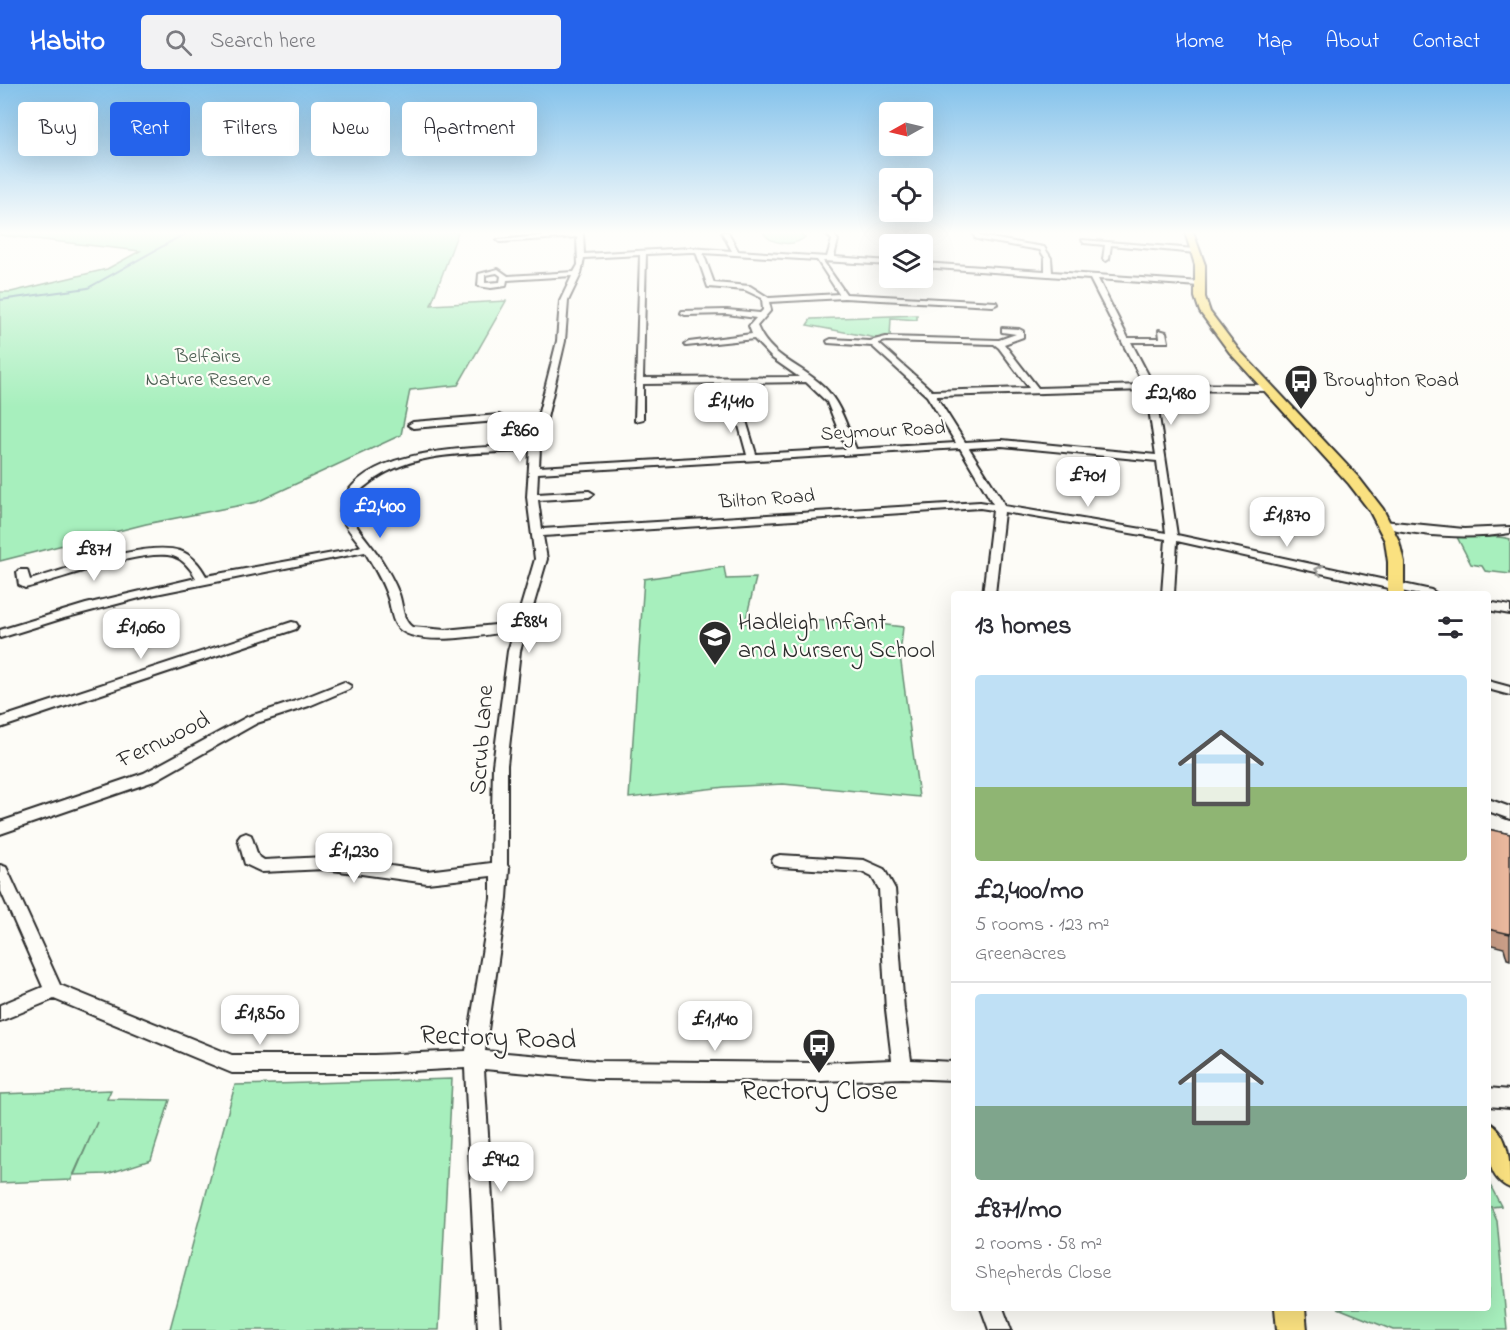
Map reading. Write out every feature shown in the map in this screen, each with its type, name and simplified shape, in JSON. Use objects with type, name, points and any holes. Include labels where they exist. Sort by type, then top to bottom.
[{"type":"main road","points":[[1200,290],[1201,303],[1213,325],[1354,481],[1376,509],[1392,541],[1396,562],[1396,591]]},
{"type":"main road","points":[[1491,1140],[1510,1174]]},
{"type":"main road","points":[[1290,1311],[1292,1330]]},
{"type":"street","name":"Scrub Lane","points":[[489,1330],[474,1059],[494,937],[501,868],[500,765],[514,651],[541,559],[532,497],[535,448],[550,394],[553,366],[561,341],[564,301],[568,290]]},
{"type":"street","points":[[638,419],[642,290]]},
{"type":"street","points":[[753,290],[760,293],[766,300],[767,307],[763,316],[753,326],[756,336],[780,360],[828,396],[852,451]]},
{"type":"street","points":[[840,290],[844,296]]},
{"type":"street","points":[[1100,290],[1150,387],[1172,537],[1168,591]]},
{"type":"street","points":[[766,300],[844,296],[993,303]]},
{"type":"street","points":[[685,313],[727,312],[763,316]]},
{"type":"street","points":[[874,344],[876,340],[886,339],[999,343],[1020,335],[1019,331],[1005,330]]},
{"type":"street","points":[[1126,340],[1166,340],[1162,332]]},
{"type":"street","points":[[689,344],[756,336]]},
{"type":"street","points":[[831,341],[874,344],[930,394],[997,500],[999,508],[989,591]]},
{"type":"street","points":[[999,343],[1034,389]]},
{"type":"street","points":[[639,381],[806,379]]},
{"type":"street","points":[[930,394],[1034,389],[1269,388]]},
{"type":"street","points":[[737,404],[752,457]]},
{"type":"street","points":[[413,425],[499,418],[523,431],[538,431]]},
{"type":"street","name":"Seymour Road","points":[[533,470],[1016,443],[1162,459]]},
{"type":"street","points":[[522,626],[432,635],[408,631],[401,622],[386,578],[346,513],[350,497],[364,481],[386,468],[414,459],[535,448]]},
{"type":"street","points":[[532,497],[569,492],[589,494]]},
{"type":"street","name":"Bilton Road","points":[[537,533],[980,505],[1172,537],[1396,591]]},
{"type":"street","points":[[1383,524],[1473,532],[1498,533],[1510,530]]},
{"type":"street","points":[[0,634],[35,622],[203,581],[331,559],[368,548]]},
{"type":"street","points":[[24,572],[25,585],[136,555],[163,551],[174,553],[188,560],[198,569],[203,581]]},
{"type":"street","points":[[1491,607],[1510,610]]},
{"type":"street","points":[[0,723],[292,626]]},
{"type":"street","name":"Fernwood","points":[[0,828],[149,777],[252,720],[304,703],[344,686]]},
{"type":"street","points":[[1491,686],[1510,691]]},
{"type":"street","points":[[1491,806],[1510,813]]},
{"type":"street","points":[[246,839],[251,860],[262,866],[325,863],[427,877],[501,868]]},
{"type":"street","points":[[780,861],[864,866],[878,873],[887,890],[895,1010],[903,1069]]},
{"type":"street","points":[[0,871],[54,991],[0,1013]]},
{"type":"street","name":"Rectory Road","points":[[54,991],[232,1064],[374,1064],[474,1059],[597,1070],[951,1071]]},
{"type":"street","points":[[1491,1097],[1510,1099]]},
{"type":"street","points":[[993,1311],[1000,1330]]},
{"type":"green space","name":"Belfairs Nature Reserve","points":[[19,290],[436,290],[431,305],[506,301],[458,385],[410,390],[401,435],[257,502],[146,524],[0,561],[0,292]]},
{"type":"green space","points":[[917,315],[917,320],[891,318],[890,338],[876,338],[807,325],[811,319]]},
{"type":"green space","points":[[1456,535],[1510,539],[1510,574],[1485,571],[1482,566],[1471,564]]},
{"type":"green space","points":[[724,567],[726,579],[756,578],[745,623],[816,631],[818,620],[851,624],[853,621],[903,627],[900,655],[919,797],[783,784],[725,787],[629,798],[644,579]]},
{"type":"green space","points":[[452,1079],[439,1330],[166,1330],[170,1329],[235,1085]]},
{"type":"green space","points":[[111,1090],[107,1099],[170,1100],[151,1160],[107,1174],[74,1175],[97,1122],[71,1180],[0,1183],[0,1094]]},
{"type":"green space","points":[[1491,1187],[1501,1206],[1491,1207]]},
{"type":"green space","points":[[1491,1207],[1497,1221],[1507,1330],[1393,1330],[1346,1311],[1491,1311]]},
{"type":"building","points":[[1491,830],[1510,834],[1510,934],[1491,930]]},
{"type":"waterway","points":[[0,300],[72,290]]},
{"type":"place","name":"Broughton Road","points":[[1301,410]]},
{"type":"place","name":"Hadleigh Infant and Nursery School","points":[[715,666]]},
{"type":"place","name":"Rectory Close","points":[[819,1074]]}]
